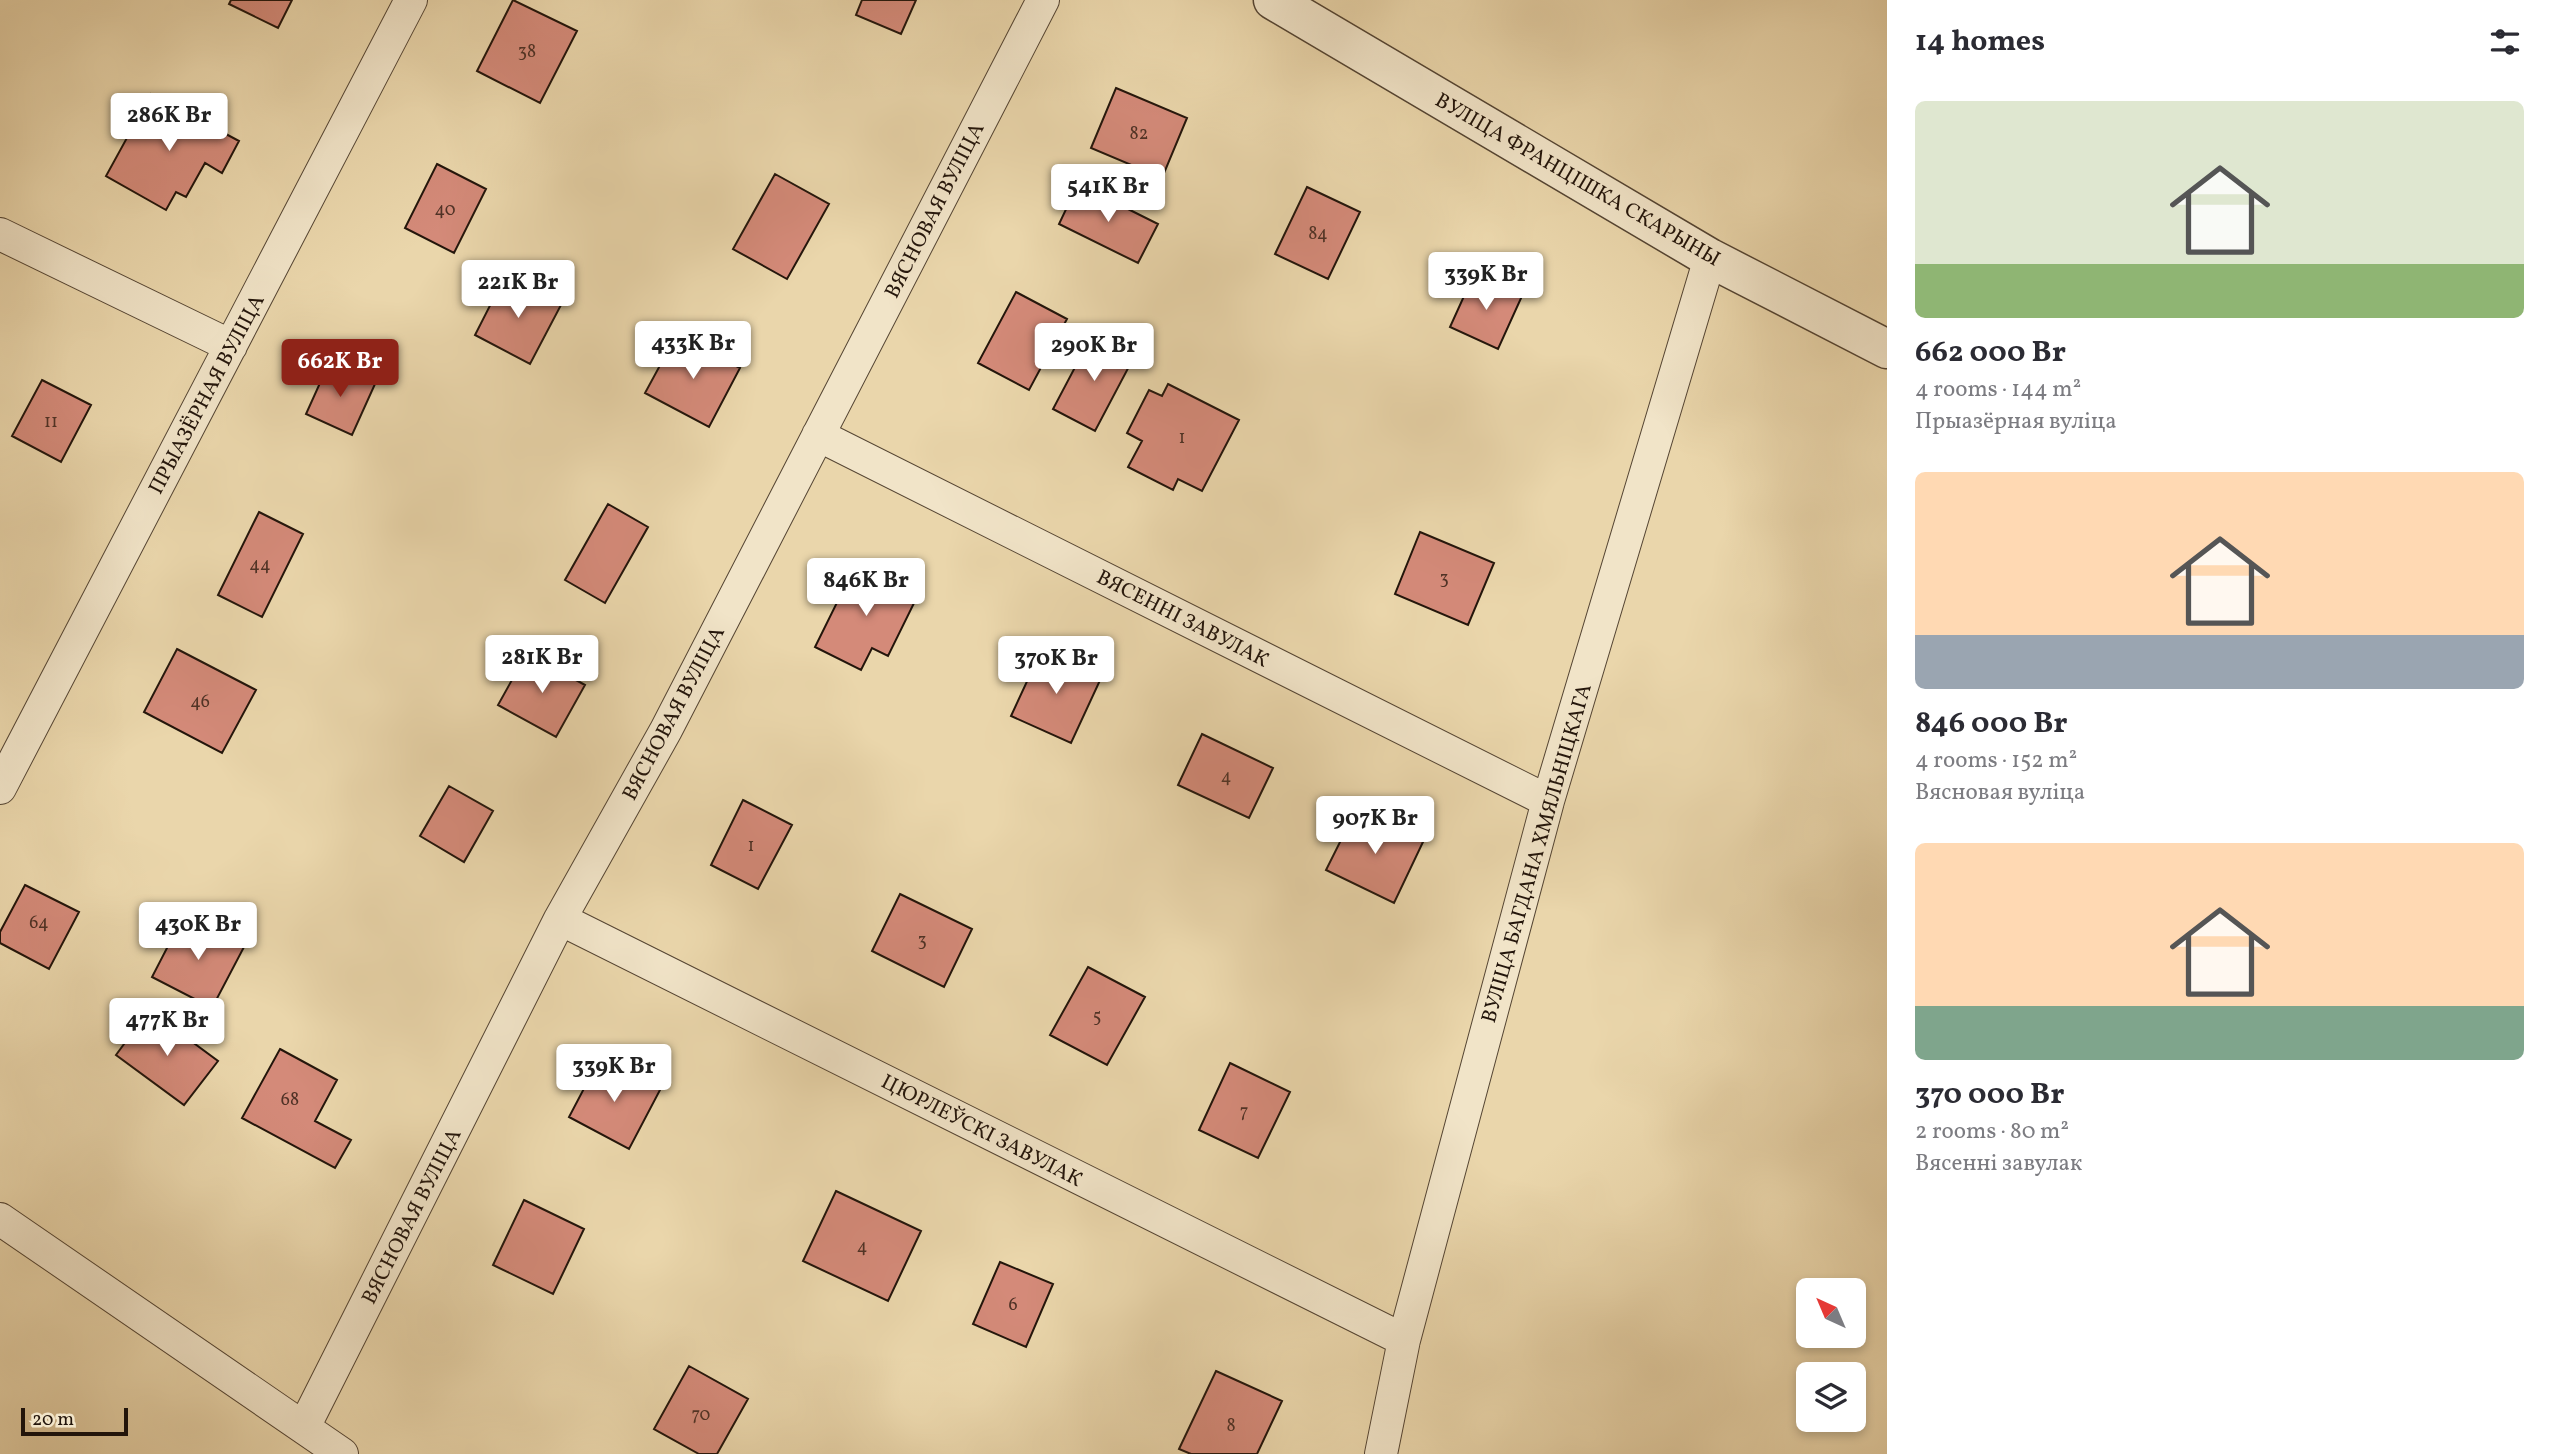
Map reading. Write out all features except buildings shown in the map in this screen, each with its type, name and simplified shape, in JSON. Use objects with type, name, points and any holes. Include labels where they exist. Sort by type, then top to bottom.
[{"type":"street","name":"ПРЫАЗЁРНАЯ ВУЛІЦА","points":[[0,788],[411,0]]},
{"type":"street","name":"ВЯСНОВАЯ ВУЛІЦА","points":[[304,1427],[560,919],[666,730],[1043,0]]},
{"type":"street","name":"ВУЛІЦА ФРАНЦІШКА СКАРЫНЫ","points":[[1273,0],[1710,258],[1887,349]]},
{"type":"street","points":[[0,234],[231,346]]},
{"type":"street","name":"ВУЛІЦА БАГДАНА ХМЯЛЬНІЦКАГА","points":[[1381,1454],[1404,1340],[1548,801],[1710,258]]},
{"type":"street","name":"ВЯСЕННІ ЗАВУЛАК","points":[[818,435],[1548,801]]},
{"type":"street","name":"ЦЮРЛЕЎСКІ ЗАВУЛАК","points":[[560,919],[1404,1340]]},
{"type":"street","points":[[0,1219],[342,1454]]}]
